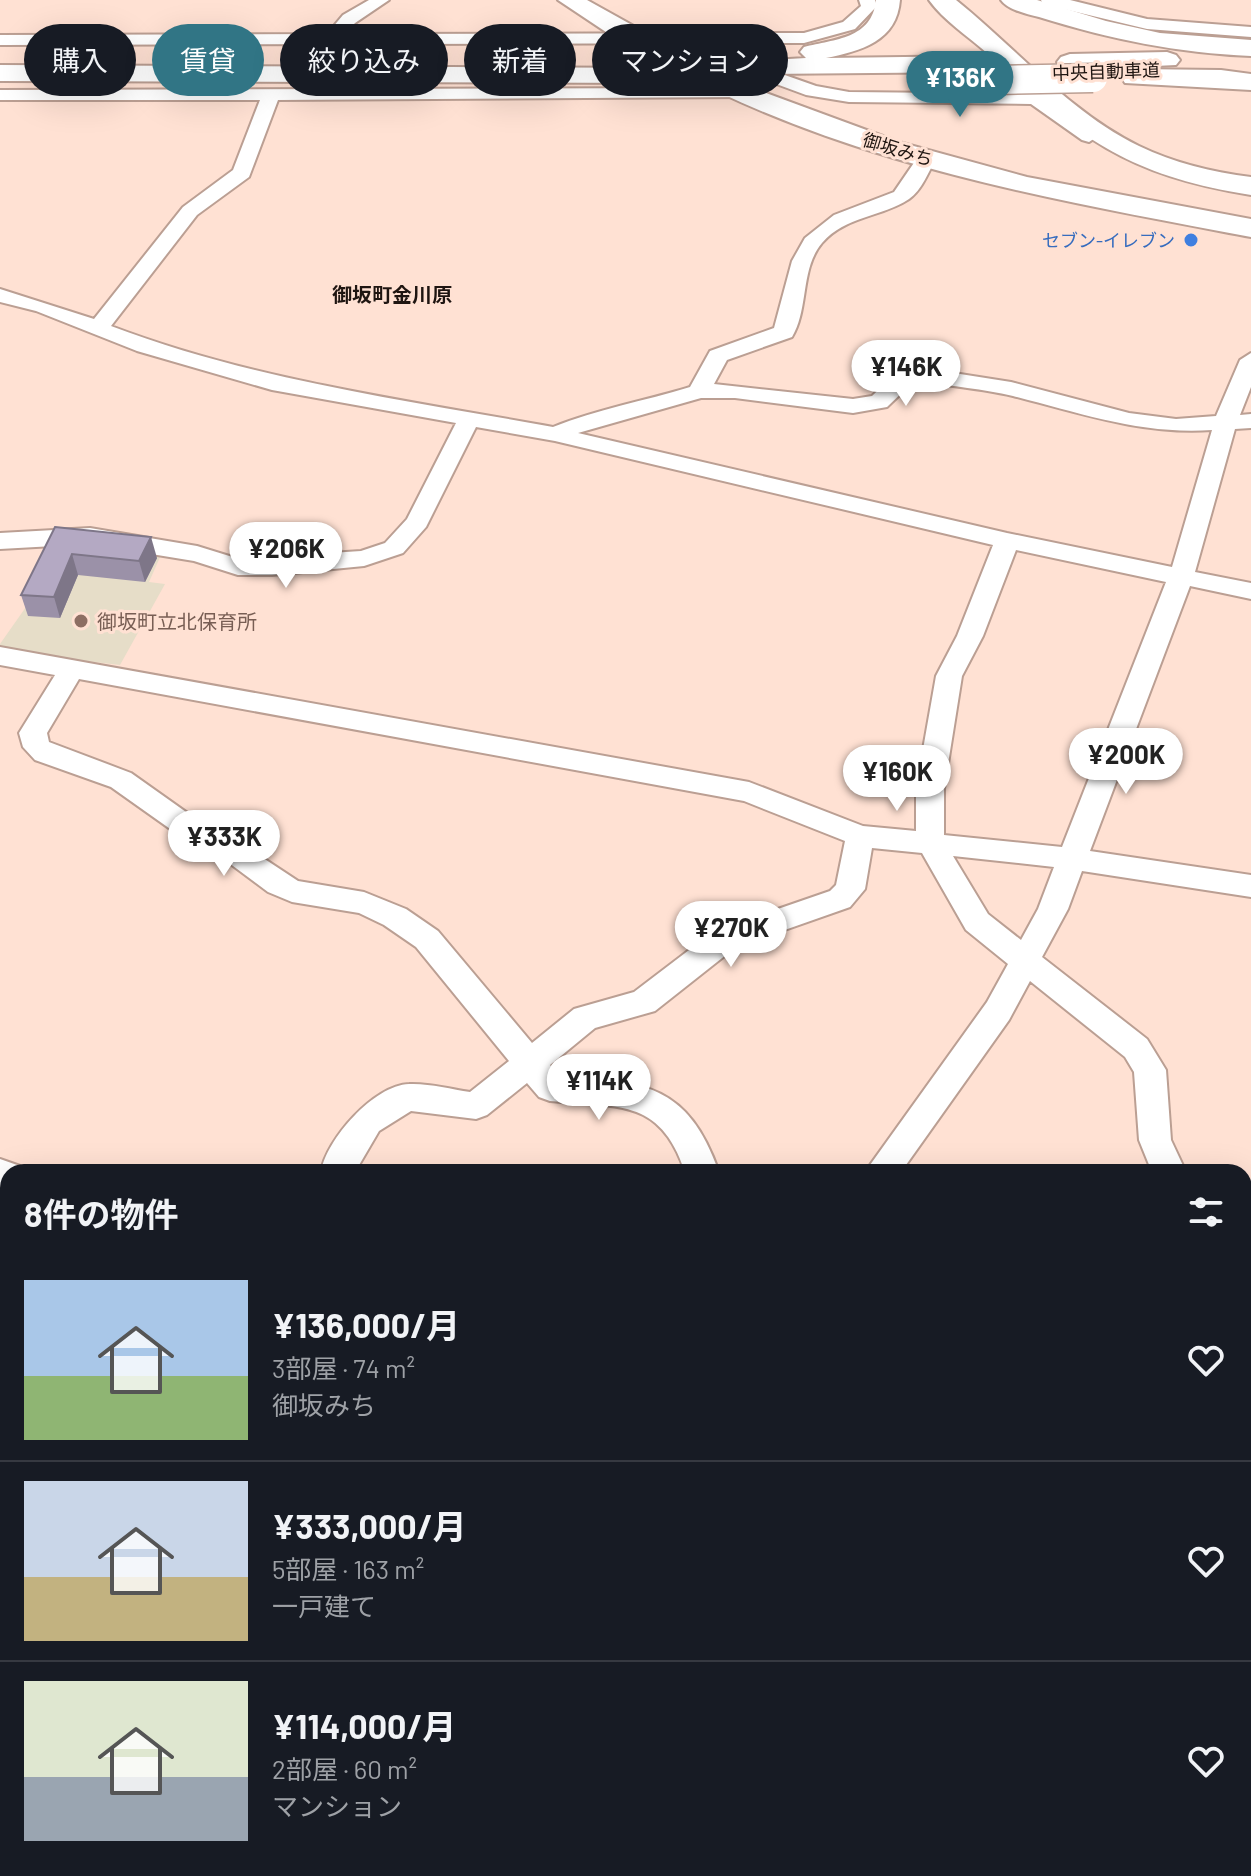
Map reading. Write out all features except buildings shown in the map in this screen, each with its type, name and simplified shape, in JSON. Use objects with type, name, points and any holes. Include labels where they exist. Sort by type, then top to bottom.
[{"type":"highway","name":"御坂みち","points":[[570,0],[607,24]]},
{"type":"highway","name":"御坂みち","points":[[594,0],[620,24]]},
{"type":"highway","points":[[941,0],[1083,123],[1125,150],[1194,176],[1251,186]]},
{"type":"highway","points":[[956,0],[1027,56],[1082,108],[1133,141],[1203,167],[1251,174]]},
{"type":"highway","points":[[1013,0],[1120,33],[1251,48]]},
{"type":"highway","points":[[788,59],[854,43],[880,27],[888,9],[870,2]]},
{"type":"highway","points":[[0,73],[592,54]]},
{"type":"highway","points":[[0,64],[481,65],[592,57]]},
{"type":"highway","name":"中央自動車道","points":[[1082,71],[1251,57]]},
{"type":"highway","name":"中央自動車道","points":[[1082,71],[1251,66]]},
{"type":"highway","points":[[788,67],[990,73],[1082,71],[1251,82]]},
{"type":"highway","points":[[788,68],[883,75],[901,81],[990,73]]},
{"type":"highway","name":"御坂みち","points":[[746,96],[811,122],[927,158],[1095,200],[1251,228]]},
{"type":"highway","name":"御坂みち","points":[[778,96],[939,152],[1099,191],[1251,217]]},
{"type":"street","points":[[344,24],[381,0]]},
{"type":"street","points":[[1049,0],[1147,24],[1251,32]]},
{"type":"street","points":[[788,39],[839,32],[860,21],[870,2]]},
{"type":"street","points":[[0,40],[280,43]]},
{"type":"street","points":[[448,46],[592,50]]},
{"type":"street","points":[[788,85],[849,97],[1035,99],[1089,136],[1135,160],[1193,181],[1251,192]]},
{"type":"street","points":[[0,95],[280,91]]},
{"type":"street","points":[[448,92],[592,92]]},
{"type":"street","points":[[98,328],[190,211],[242,173],[280,95]]},
{"type":"street","points":[[699,391],[718,356],[784,332],[805,256],[813,241],[836,224],[901,196],[909,189],[927,158]]},
{"type":"street","points":[[0,295],[145,346],[280,385],[555,434],[1007,541],[1251,591]]},
{"type":"street","points":[[888,1164],[998,1011],[1026,963],[1075,859],[1181,576],[1204,504],[1238,422],[1251,360]]},
{"type":"street","points":[[555,434],[592,419],[636,411],[699,391],[735,391],[853,406],[879,402],[905,377],[922,375],[1011,389],[1128,420],[1176,426],[1238,422]]},
{"type":"street","points":[[0,541],[90,536],[197,554],[238,567],[272,567],[364,558],[394,548],[417,522],[469,419]]},
{"type":"street","points":[[1007,541],[970,636],[949,676],[930,789],[930,842],[977,922],[1136,1048],[1150,1070],[1155,1140],[1166,1164]]},
{"type":"street","points":[[0,656],[749,792],[860,836],[1075,859],[1251,886]]},
{"type":"street","points":[[73,667],[33,733],[37,747],[45,753],[121,780],[200,836],[235,853],[292,891],[364,903],[395,917],[427,939],[550,1088],[642,1098],[661,1110],[695,1149],[700,1164]]},
{"type":"street","points":[[340,1164],[367,1121],[407,1097],[476,1106],[585,1018],[644,1002],[725,939],[840,899],[850,889],[860,836]]},
{"type":"shaded area","name":"御坂町立北保育所","points":[[59,545],[161,555],[149,582],[165,584],[120,665],[0,651],[0,644],[33,597]]},
{"type":"place","name":"セブン-イレブン","points":[[1191,240]]},
{"type":"place","name":"御坂町立北保育所","points":[[81,621]]},
{"type":"district","name":"御坂町金川原","points":[[392,294]]}]
